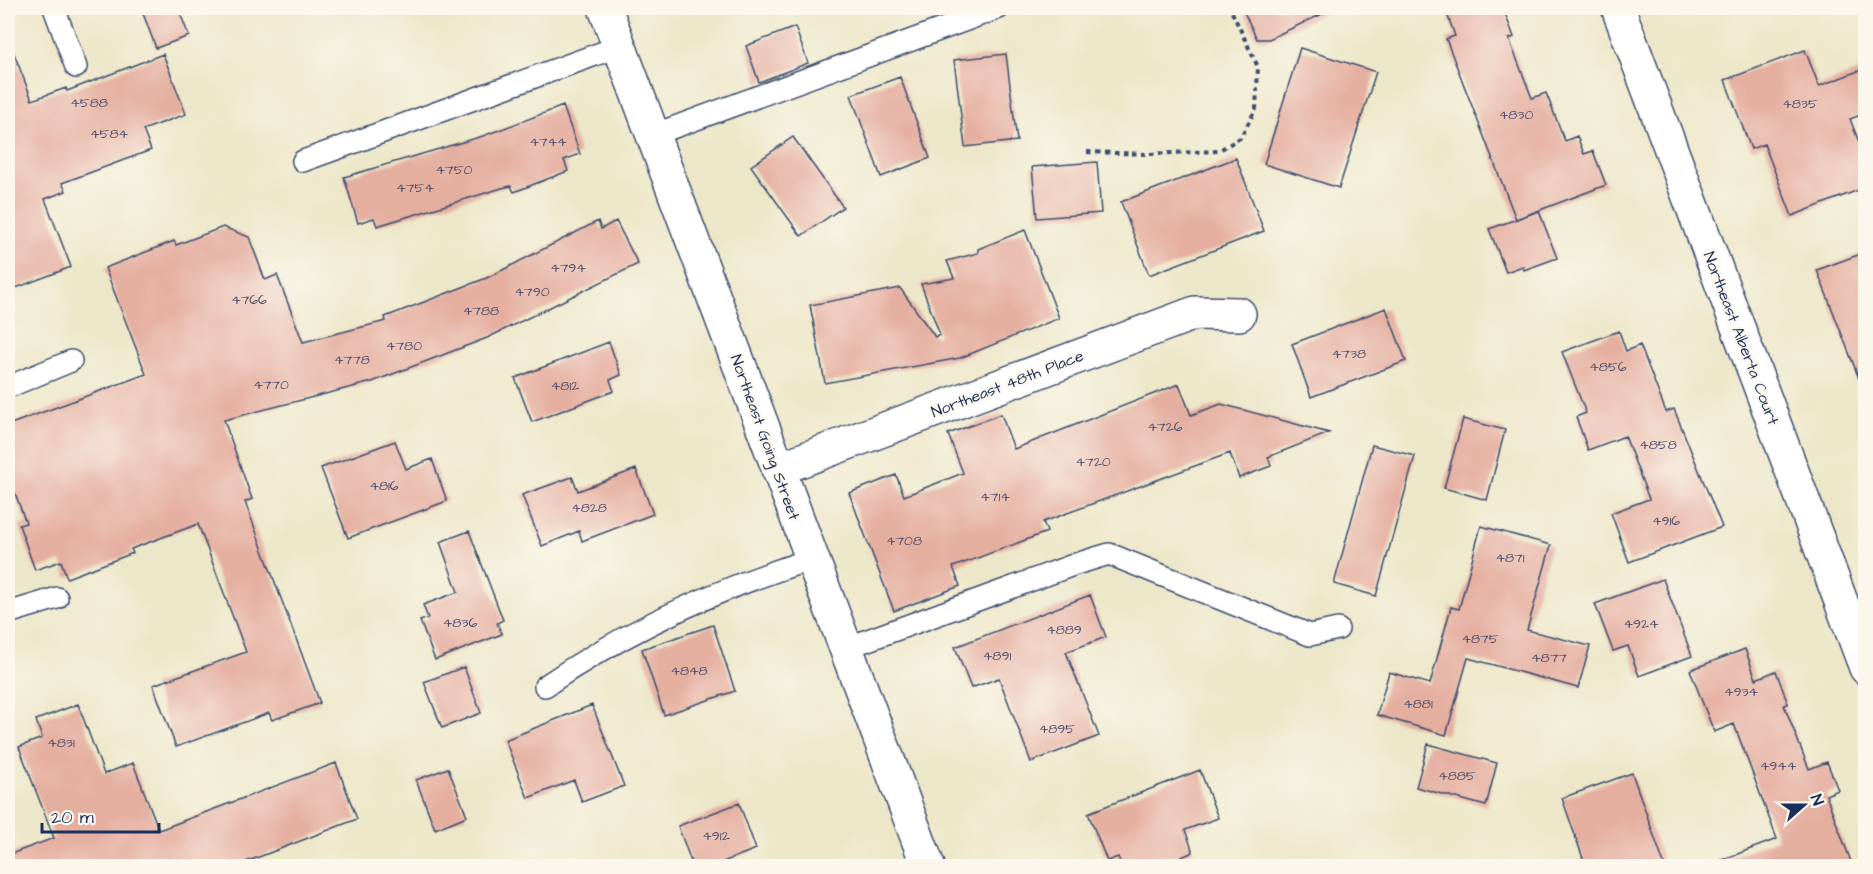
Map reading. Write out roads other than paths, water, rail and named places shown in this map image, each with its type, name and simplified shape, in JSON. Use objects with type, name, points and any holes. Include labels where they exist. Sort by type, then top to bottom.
[{"type":"street","name":"Northeast Going Street","points":[[606,8],[928,867]]},
{"type":"street","name":"Northeast Alberta Court","points":[[1618,8],[1866,668]]},
{"type":"street","name":"Northeast 48th Place","points":[[778,469],[1195,313],[1239,314]]},
{"type":"lane","points":[[54,8],[76,67]]},
{"type":"lane","points":[[653,135],[999,8]]},
{"type":"lane","points":[[303,160],[620,45]]},
{"type":"lane","points":[[8,387],[71,361]]},
{"type":"lane","points":[[846,648],[1109,554],[1310,635],[1338,629]]},
{"type":"lane","points":[[545,686],[610,643],[644,626],[771,573],[812,559]]},
{"type":"lane","points":[[8,613],[57,598]]}]
